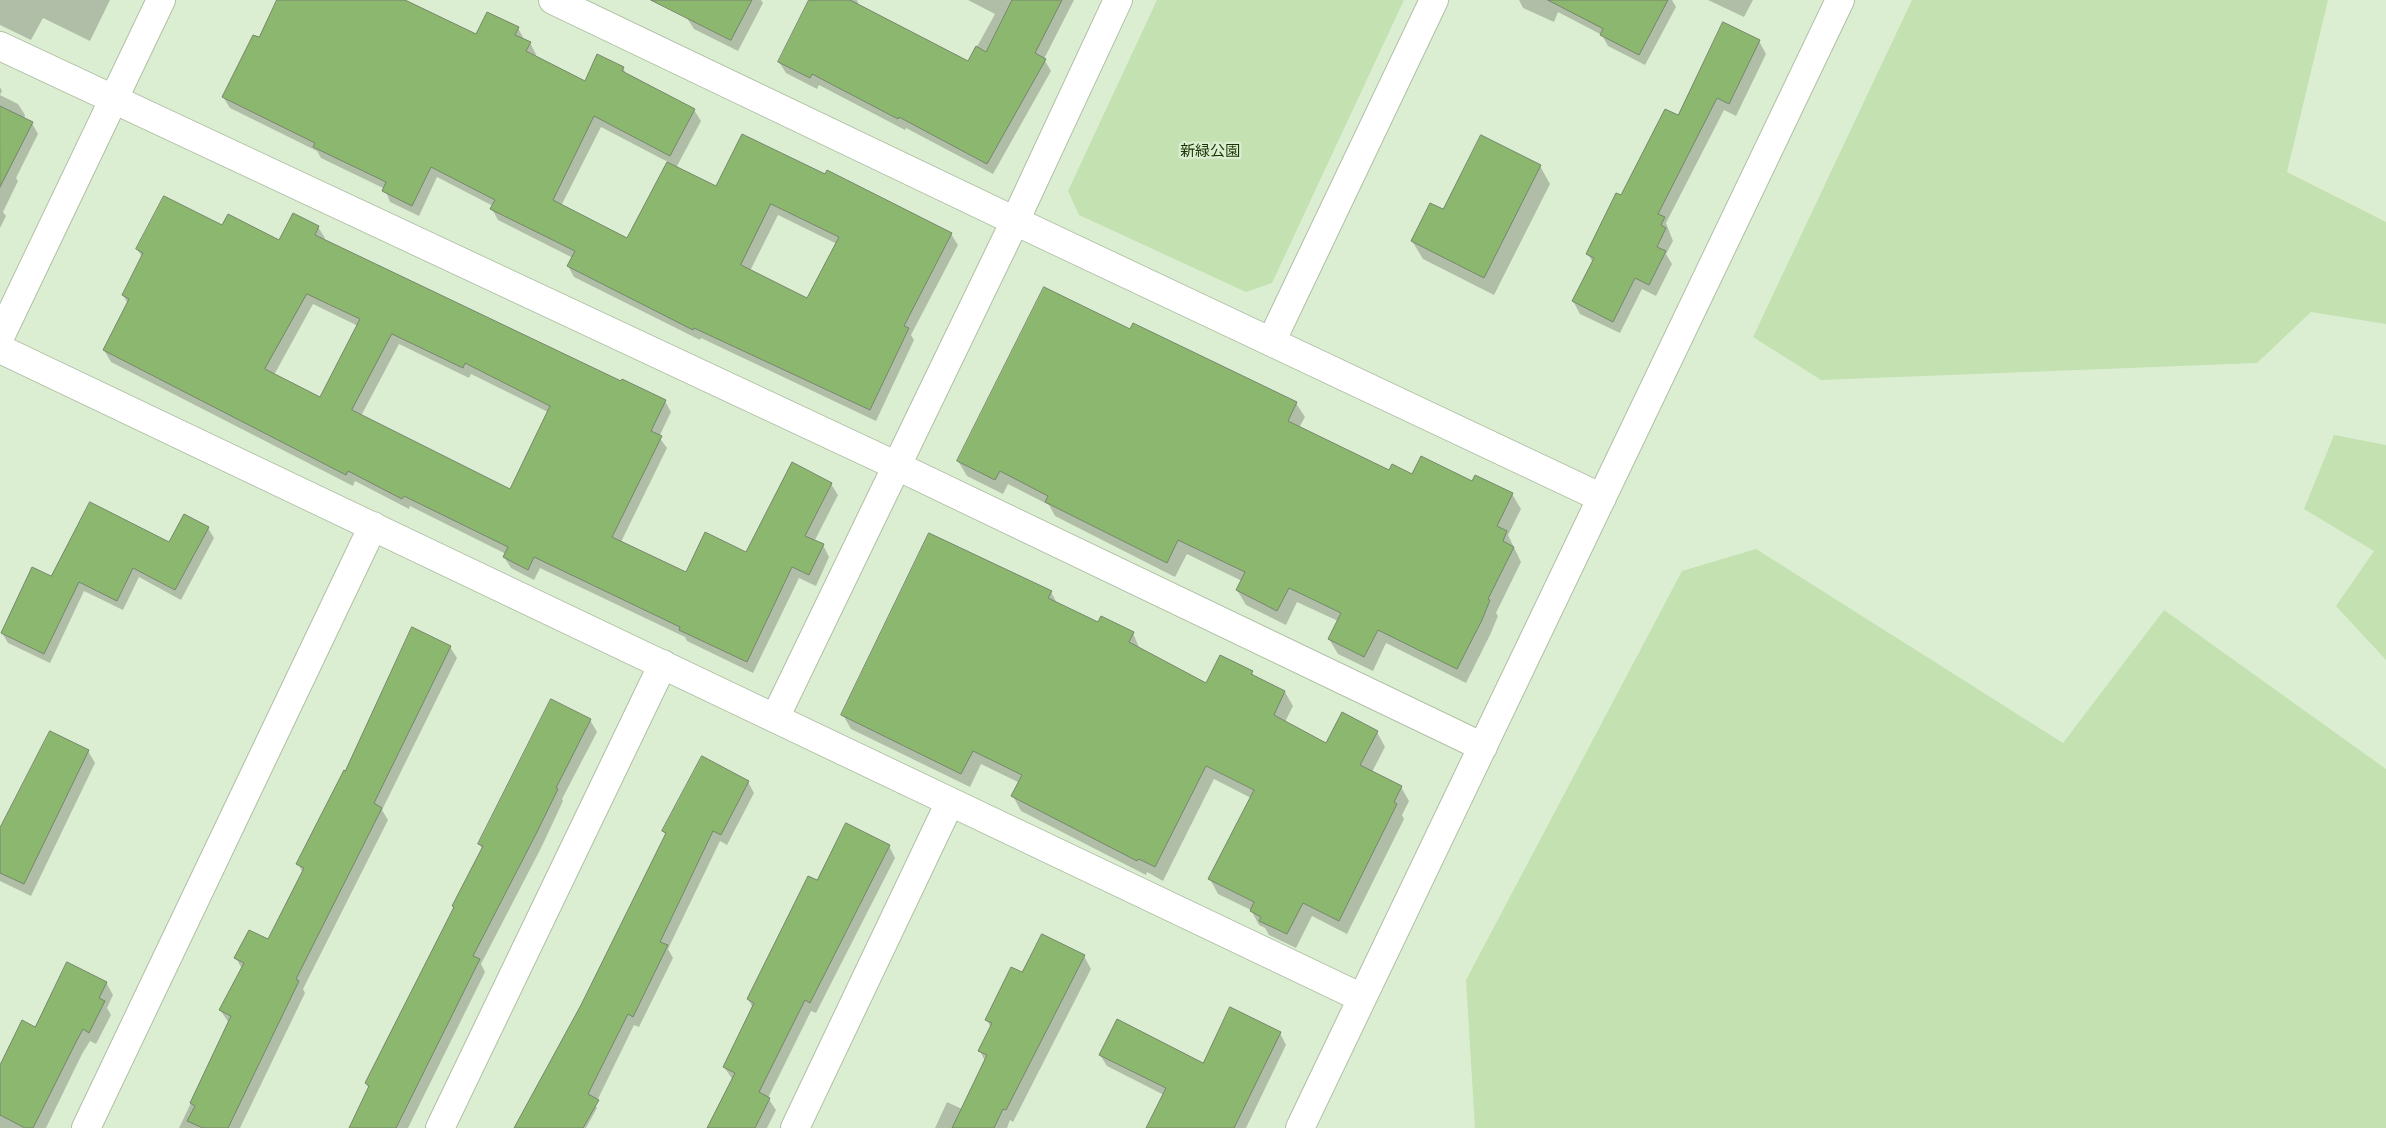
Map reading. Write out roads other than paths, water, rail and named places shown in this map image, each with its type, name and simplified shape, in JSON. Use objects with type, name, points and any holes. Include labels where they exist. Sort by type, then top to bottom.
[{"type":"street","points":[[0,337],[161,0]]},
{"type":"street","points":[[554,0],[1015,221],[1602,498]]},
{"type":"street","points":[[775,718],[1015,221],[1118,0]]},
{"type":"street","points":[[1271,342],[1434,0]]},
{"type":"street","points":[[1300,1128],[1840,0]]},
{"type":"street","points":[[0,46],[897,466],[1483,747]]},
{"type":"street","points":[[0,349],[1362,998]]},
{"type":"street","points":[[86,1128],[373,526]]},
{"type":"street","points":[[440,1128],[663,664]]},
{"type":"street","points":[[795,1128],[950,802]]},
{"type":"park label","name":"新緑公園","points":[[1210,151]]}]
